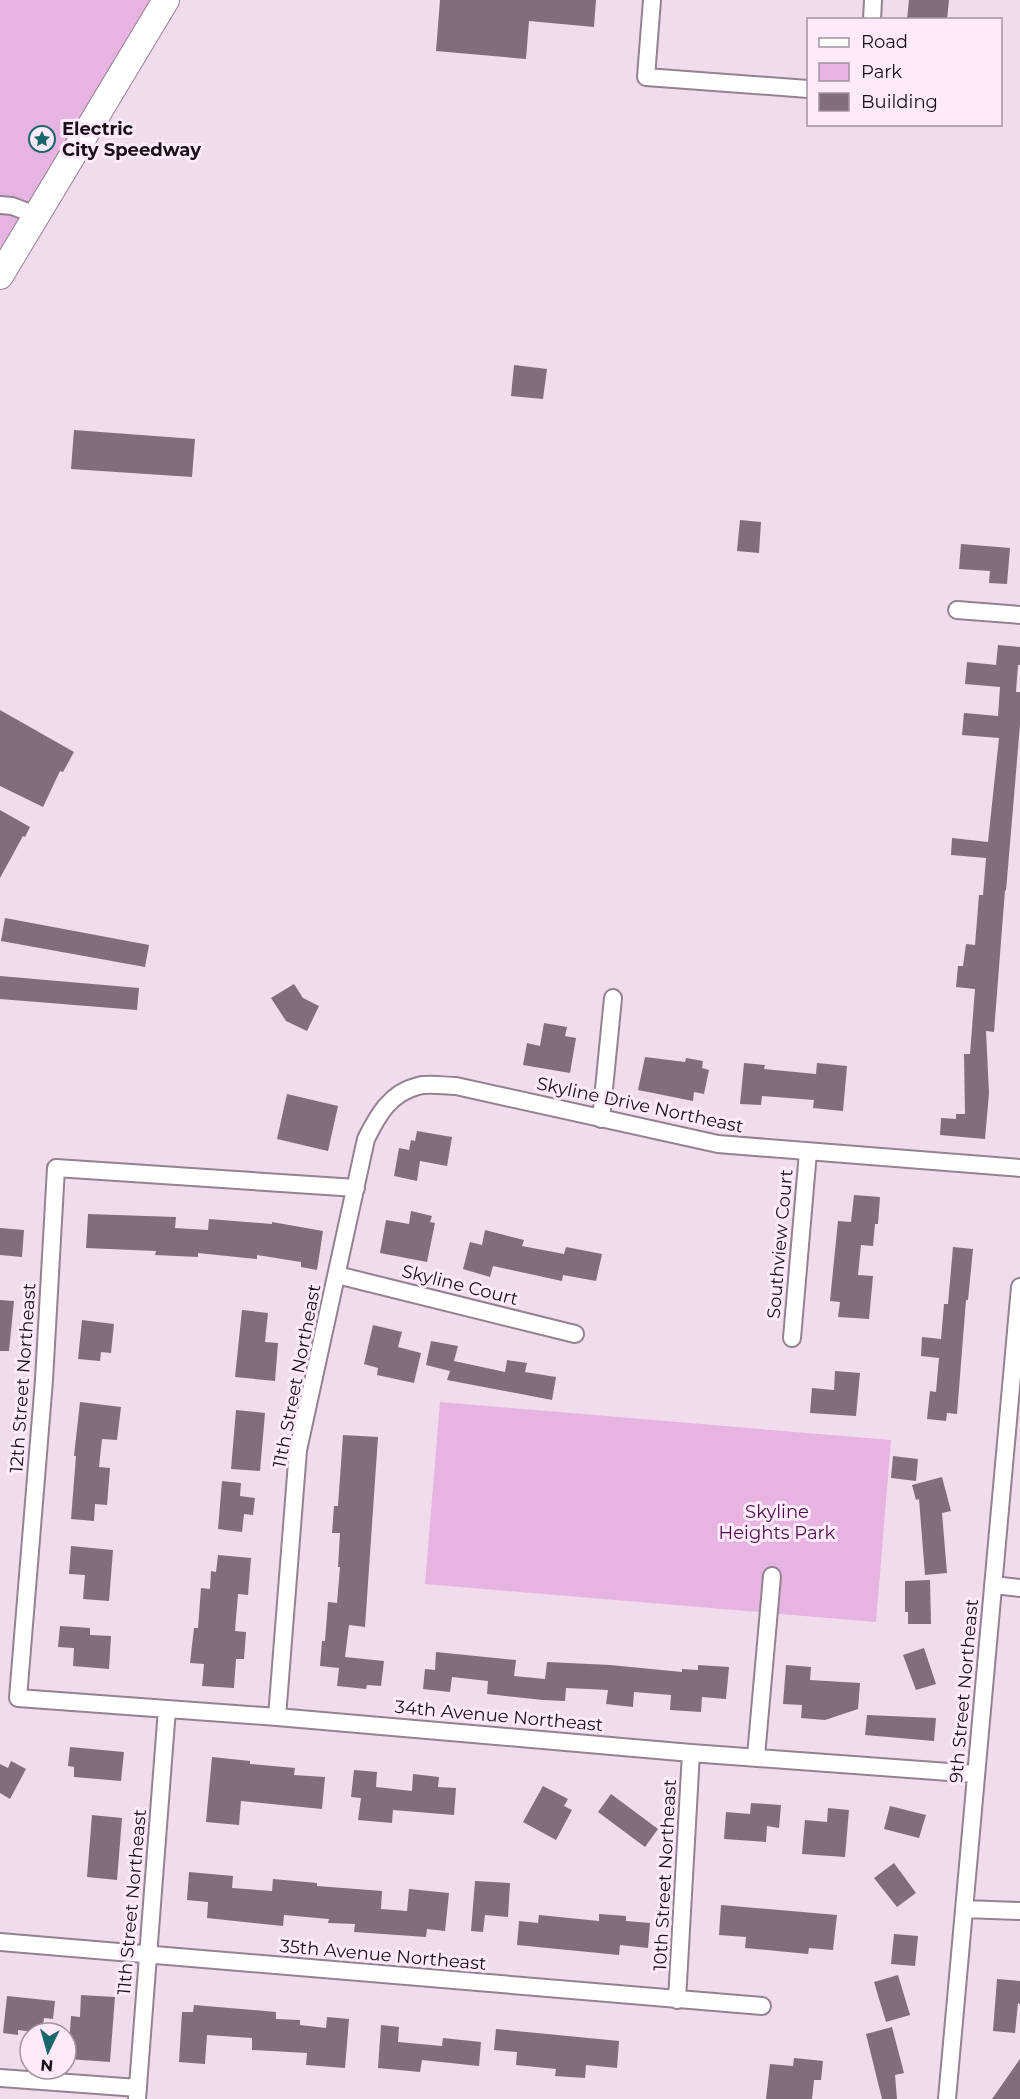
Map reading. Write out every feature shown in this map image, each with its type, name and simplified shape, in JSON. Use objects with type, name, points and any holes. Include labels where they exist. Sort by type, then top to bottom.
[{"type":"highway","points":[[0,276],[166,0]]},
{"type":"street","points":[[652,0],[646,77],[807,89]]},
{"type":"street","points":[[872,18],[873,0]]},
{"type":"street","points":[[0,205],[12,206],[36,214]]},
{"type":"street","points":[[957,610],[1020,615]]},
{"type":"street","points":[[602,1119],[613,998]]},
{"type":"street","name":"Skyline Drive Northeast","points":[[399,1095],[418,1086],[456,1086],[718,1144],[1020,1168]]},
{"type":"street","name":"11th Street Northeast","points":[[277,1716],[298,1450],[366,1139],[380,1110],[399,1095]]},
{"type":"street","name":"Southview Court","points":[[792,1338],[808,1152]]},
{"type":"street","name":"12th Street Northeast","points":[[18,1698],[44,1380],[57,1168],[356,1188]]},
{"type":"street","name":"Skyline Court","points":[[337,1275],[574,1334]]},
{"type":"street","name":"9th Street Northeast","points":[[947,2099],[993,1585],[1013,1435],[1020,1287]]},
{"type":"street","points":[[756,1756],[772,1575]]},
{"type":"street","points":[[993,1585],[1020,1588]]},
{"type":"street","name":"34th Avenue Northeast","points":[[18,1698],[277,1716],[691,1753],[976,1774]]},
{"type":"street","name":"11th Street Northeast","points":[[137,2093],[167,1709]]},
{"type":"street","name":"10th Street Northeast","points":[[677,2000],[691,1753]]},
{"type":"street","points":[[964,1909],[1020,1911]]},
{"type":"street","name":"35th Avenue Northeast","points":[[0,1942],[762,2006]]},
{"type":"street","points":[[0,2078],[137,2093]]},
{"type":"green space","name":"Electric City Speedway","points":[[0,0],[167,0],[0,279]]},
{"type":"green space","name":"Skyline Heights Park","points":[[440,1402],[891,1440],[876,1622],[425,1584]]},
{"type":"building","points":[[440,0],[596,0],[594,27],[529,21],[526,59],[436,51]]},
{"type":"building","points":[[909,0],[949,0],[947,18],[907,18]]},
{"type":"building","points":[[514,365],[547,369],[543,399],[511,396]]},
{"type":"building","points":[[74,430],[195,439],[192,477],[71,469]]},
{"type":"building","points":[[740,520],[761,522],[759,553],[737,551]]},
{"type":"building","points":[[961,544],[1010,548],[1007,584],[989,583],[990,571],[959,569]]},
{"type":"building","points":[[998,645],[1020,647],[1016,692],[1020,692],[1020,725],[994,1032],[986,1031],[989,1093],[985,1139],[940,1135],[941,1118],[956,1119],[956,1114],[965,1114],[964,1054],[970,1054],[975,989],[956,987],[958,966],[963,966],[966,944],[975,945],[979,895],[983,895],[986,858],[951,855],[952,838],[988,842],[999,738],[962,735],[964,713],[998,716],[1000,687],[965,684],[967,662],[996,665]]},
{"type":"building","points":[[0,710],[74,752],[63,772],[60,771],[43,807],[0,786]]},
{"type":"building","points":[[0,810],[30,827],[0,878]]},
{"type":"building","points":[[5,918],[149,945],[145,967],[1,941]]},
{"type":"building","points":[[0,976],[139,988],[137,1010],[0,999]]},
{"type":"building","points":[[294,984],[303,998],[319,1006],[307,1031],[286,1021],[271,998]]},
{"type":"building","points":[[544,1023],[567,1027],[565,1036],[576,1038],[570,1073],[523,1065],[527,1043],[540,1046]]},
{"type":"building","points":[[645,1057],[685,1062],[686,1058],[703,1061],[702,1068],[709,1070],[704,1094],[694,1092],[693,1101],[638,1090]]},
{"type":"building","points":[[744,1063],[765,1065],[764,1069],[816,1074],[817,1063],[847,1066],[843,1111],[813,1108],[814,1100],[762,1096],[761,1105],[740,1104]]},
{"type":"building","points":[[287,1094],[338,1106],[328,1151],[277,1139]]},
{"type":"building","points":[[417,1131],[452,1137],[447,1166],[420,1161],[417,1181],[394,1176],[399,1148],[409,1150],[411,1140],[415,1141]]},
{"type":"building","points":[[854,1195],[880,1197],[878,1224],[875,1224],[873,1246],[861,1245],[858,1275],[873,1276],[869,1319],[838,1317],[840,1302],[830,1301],[838,1221],[851,1222]]},
{"type":"building","points":[[411,1211],[432,1216],[430,1222],[435,1223],[427,1262],[380,1253],[386,1220],[409,1224]]},
{"type":"building","points":[[88,1214],[176,1217],[175,1228],[208,1230],[209,1219],[272,1224],[272,1222],[323,1231],[317,1270],[301,1267],[301,1262],[257,1255],[257,1259],[198,1253],[198,1257],[155,1255],[156,1251],[86,1248]]},
{"type":"building","points":[[0,1228],[24,1230],[22,1257],[0,1255]]},
{"type":"building","points":[[485,1230],[524,1240],[522,1246],[564,1254],[566,1247],[602,1254],[596,1281],[563,1275],[562,1281],[493,1266],[490,1277],[463,1269],[470,1242],[482,1245]]},
{"type":"building","points":[[953,1247],[973,1249],[968,1300],[966,1300],[957,1414],[947,1413],[946,1421],[927,1419],[930,1391],[936,1392],[939,1358],[921,1356],[922,1337],[941,1339],[944,1304],[948,1304]]},
{"type":"building","points":[[0,1300],[14,1301],[9,1351],[0,1351]]},
{"type":"building","points":[[242,1310],[268,1313],[265,1342],[278,1343],[275,1381],[235,1377]]},
{"type":"building","points":[[82,1320],[114,1324],[111,1353],[101,1352],[100,1361],[78,1359]]},
{"type":"building","points":[[373,1325],[402,1332],[398,1347],[421,1353],[414,1383],[377,1375],[378,1368],[364,1364]]},
{"type":"building","points":[[431,1341],[458,1346],[454,1361],[505,1372],[507,1360],[527,1363],[525,1372],[556,1377],[552,1400],[447,1380],[450,1371],[426,1365]]},
{"type":"building","points":[[835,1371],[860,1373],[856,1416],[810,1413],[812,1388],[834,1390]]},
{"type":"building","points":[[80,1402],[121,1407],[117,1440],[102,1439],[99,1467],[110,1468],[107,1505],[95,1504],[94,1521],[71,1519],[76,1456],[74,1456]]},
{"type":"building","points":[[236,1410],[265,1413],[260,1471],[231,1469]]},
{"type":"building","points":[[343,1435],[378,1437],[365,1627],[349,1625],[345,1657],[384,1661],[381,1686],[367,1685],[366,1689],[337,1686],[339,1668],[320,1666],[322,1641],[325,1641],[328,1602],[337,1603],[340,1533],[332,1533],[334,1506],[338,1506]]},
{"type":"building","points":[[893,1456],[918,1459],[916,1481],[891,1478]]},
{"type":"building","points":[[942,1477],[951,1511],[942,1513],[947,1573],[925,1575],[919,1499],[916,1500],[912,1485]]},
{"type":"building","points":[[222,1481],[241,1483],[240,1496],[255,1498],[253,1515],[244,1514],[242,1532],[218,1529]]},
{"type":"building","points":[[71,1546],[113,1550],[109,1601],[83,1599],[85,1575],[69,1574]]},
{"type":"building","points":[[218,1555],[251,1558],[248,1595],[238,1594],[235,1631],[246,1632],[244,1659],[236,1659],[234,1688],[202,1686],[204,1664],[190,1663],[194,1628],[198,1628],[201,1588],[210,1589],[211,1571],[216,1572]]},
{"type":"building","points":[[930,1580],[931,1624],[908,1624],[908,1612],[905,1612],[905,1581]]},
{"type":"building","points":[[60,1626],[90,1628],[90,1635],[111,1636],[109,1669],[73,1666],[74,1648],[58,1647]]},
{"type":"building","points":[[924,1648],[936,1684],[916,1690],[903,1655]]},
{"type":"building","points":[[436,1652],[516,1660],[514,1676],[545,1679],[547,1662],[682,1672],[682,1669],[698,1670],[698,1665],[729,1667],[726,1699],[702,1697],[701,1712],[670,1710],[671,1695],[634,1692],[633,1707],[606,1704],[608,1690],[566,1688],[565,1701],[543,1700],[487,1694],[488,1681],[452,1677],[450,1692],[423,1689],[425,1669],[435,1670]]},
{"type":"building","points":[[786,1665],[811,1667],[810,1680],[860,1683],[858,1709],[825,1720],[801,1718],[802,1705],[783,1704]]},
{"type":"building","points":[[867,1715],[936,1718],[934,1741],[865,1735]]},
{"type":"building","points":[[70,1747],[124,1752],[121,1781],[74,1777],[74,1767],[68,1766]]},
{"type":"building","points":[[212,1757],[250,1761],[250,1764],[295,1768],[294,1775],[325,1777],[322,1809],[241,1801],[239,1825],[206,1822]]},
{"type":"building","points":[[11,1761],[26,1769],[10,1799],[0,1793],[0,1764],[8,1768]]},
{"type":"building","points":[[354,1770],[377,1772],[376,1787],[412,1791],[413,1774],[439,1777],[438,1787],[456,1788],[454,1815],[393,1810],[392,1823],[358,1820],[361,1798],[351,1797]]},
{"type":"building","points":[[543,1786],[568,1799],[564,1806],[572,1810],[556,1840],[523,1822]]},
{"type":"building","points":[[611,1794],[658,1829],[645,1847],[598,1812]]},
{"type":"building","points":[[751,1803],[781,1805],[779,1828],[767,1826],[766,1842],[724,1839],[726,1812],[750,1814]]},
{"type":"building","points":[[890,1806],[926,1815],[919,1838],[884,1829]]},
{"type":"building","points":[[828,1808],[849,1810],[845,1857],[802,1854],[805,1820],[827,1822]]},
{"type":"building","points":[[92,1815],[122,1818],[117,1880],[87,1877]]},
{"type":"building","points":[[894,1863],[916,1893],[897,1907],[874,1878]]},
{"type":"building","points":[[189,1872],[233,1876],[232,1888],[272,1891],[273,1879],[317,1883],[317,1886],[382,1891],[381,1909],[407,1911],[409,1889],[449,1893],[445,1931],[427,1929],[426,1937],[354,1932],[355,1924],[328,1923],[329,1919],[284,1915],[283,1926],[207,1918],[208,1902],[187,1900]]},
{"type":"building","points":[[475,1881],[510,1883],[508,1917],[485,1915],[483,1932],[471,1931]]},
{"type":"building","points":[[721,1905],[837,1915],[833,1950],[809,1948],[808,1954],[745,1948],[746,1937],[719,1935]]},
{"type":"building","points":[[599,1914],[626,1916],[626,1921],[650,1923],[648,1948],[620,1945],[619,1955],[517,1945],[519,1921],[538,1923],[539,1915],[599,1921]]},
{"type":"building","points":[[894,1934],[918,1936],[915,1966],[891,1964]]},
{"type":"building","points":[[898,1975],[910,2015],[886,2022],[874,1982]]},
{"type":"building","points":[[997,1979],[1020,1981],[1020,2004],[1018,2003],[1015,2033],[993,2031]]},
{"type":"building","points":[[81,1995],[115,1997],[110,2062],[78,2060],[78,2021],[71,2021],[71,2016],[80,2017]]},
{"type":"building","points":[[7,1996],[55,2001],[53,2019],[18,2021],[18,2035],[3,2033]]},
{"type":"building","points":[[194,2005],[276,2012],[276,2019],[300,2020],[300,2025],[326,2028],[327,2017],[349,2019],[345,2068],[306,2065],[307,2053],[252,2050],[252,2038],[207,2035],[205,2064],[179,2062],[182,2012],[193,2012]]},
{"type":"building","points":[[381,2025],[399,2027],[398,2042],[442,2046],[443,2038],[481,2042],[479,2066],[422,2060],[420,2072],[378,2068]]},
{"type":"building","points":[[892,2027],[904,2073],[895,2075],[897,2099],[882,2099],[866,2034]]},
{"type":"building","points":[[496,2029],[619,2041],[617,2068],[586,2065],[585,2078],[555,2076],[556,2069],[516,2065],[517,2052],[494,2050]]},
{"type":"building","points":[[794,2058],[823,2061],[821,2080],[814,2080],[812,2099],[766,2099],[770,2064],[793,2066]]},
{"type":"building","points":[[1020,2059],[1020,2099],[992,2099]]},
{"type":"place","name":"Electric City Speedway","points":[[42,139]]}]
